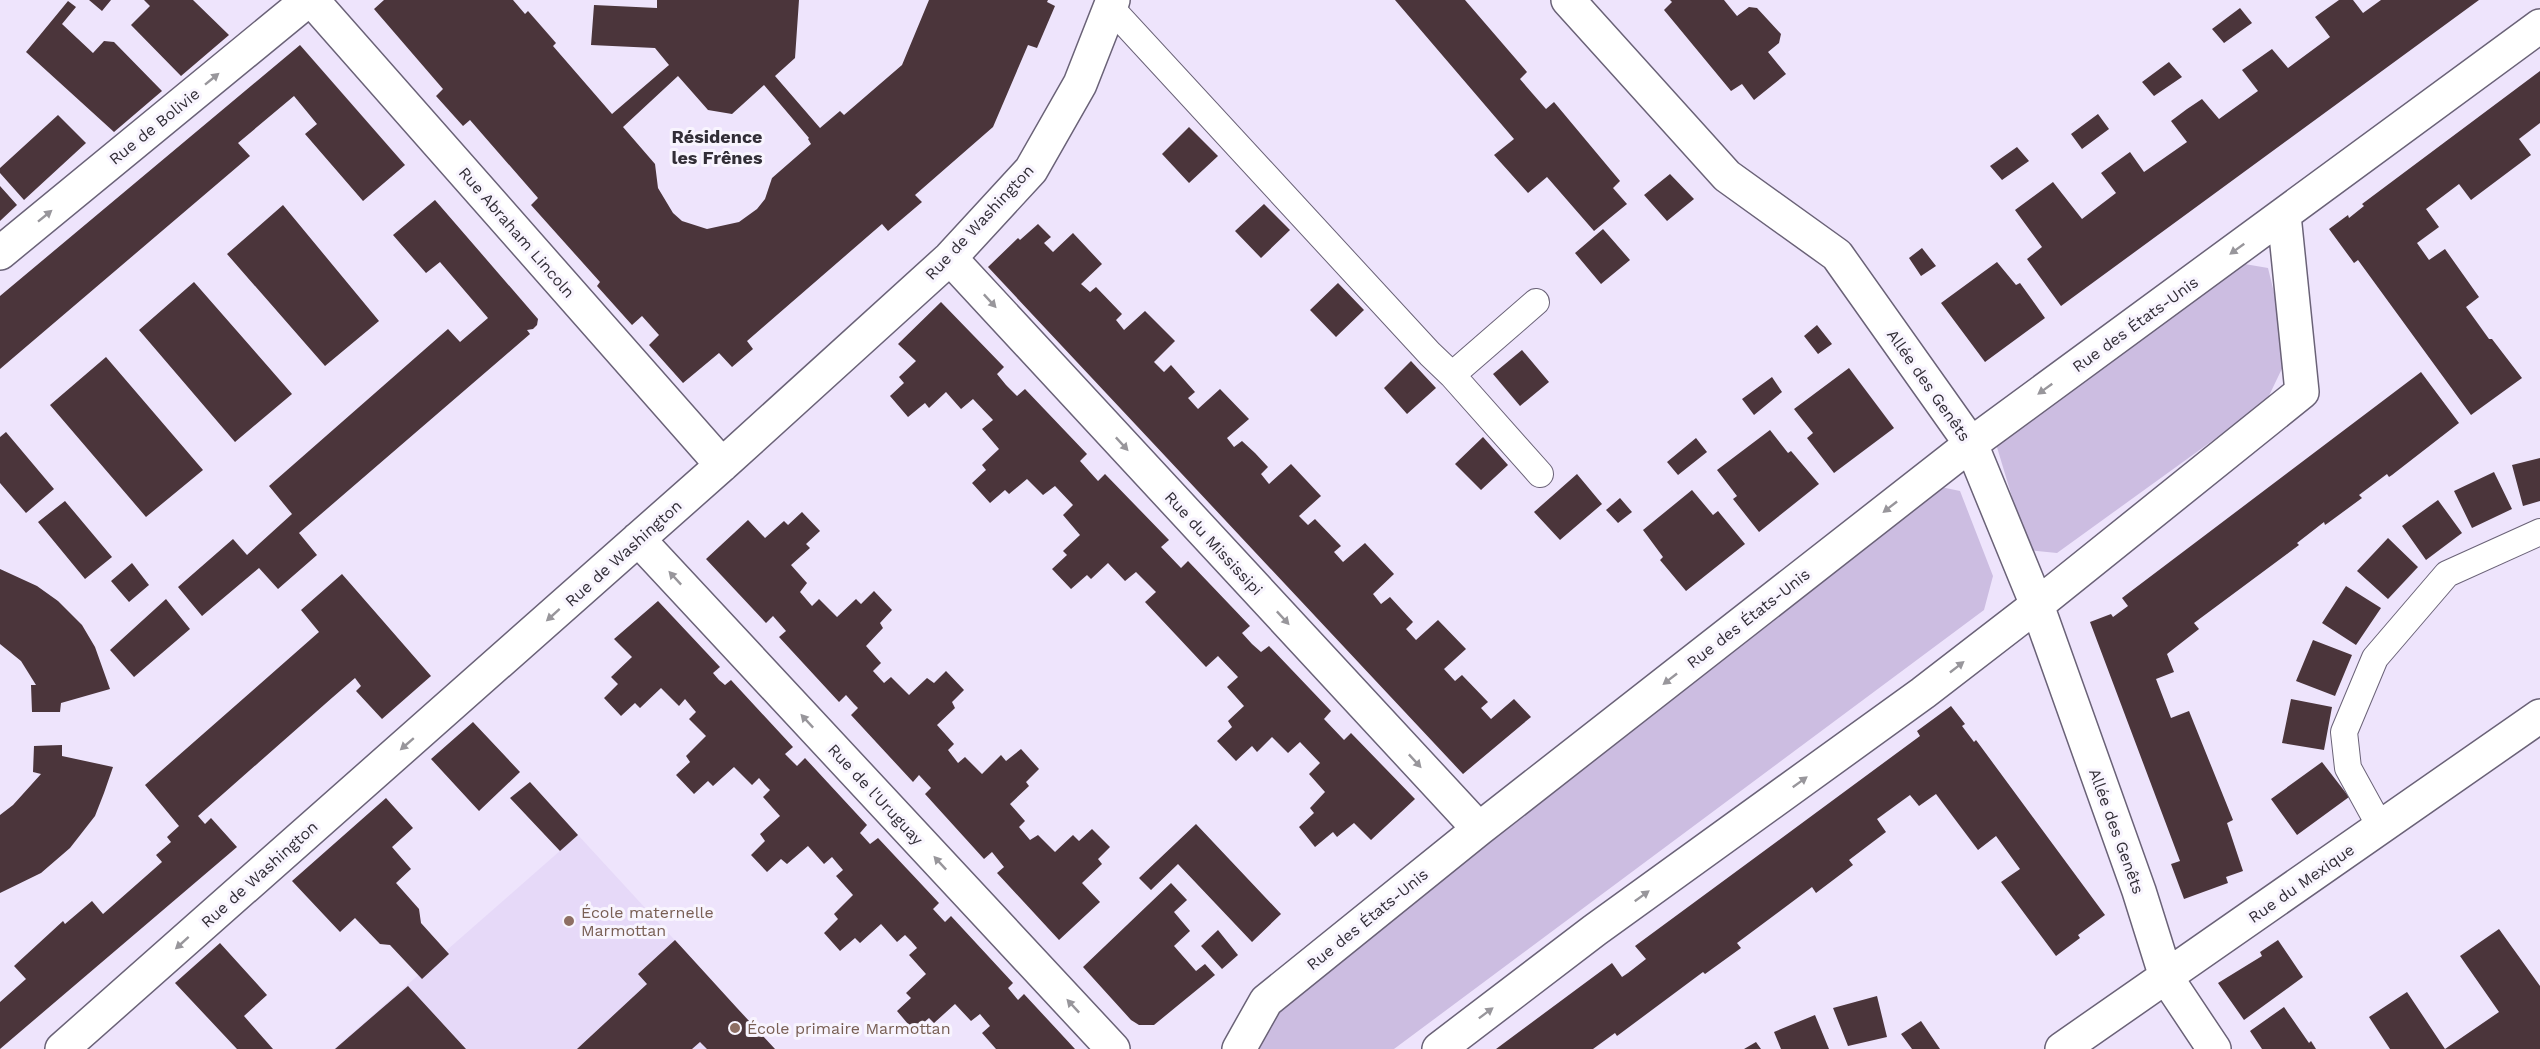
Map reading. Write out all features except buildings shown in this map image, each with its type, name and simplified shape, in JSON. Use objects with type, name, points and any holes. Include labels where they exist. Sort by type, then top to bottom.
[{"type":"street","name":"Rue de Bolivie","points":[[0,253],[310,0]]},
{"type":"street","name":"Rue Abraham Lincoln","points":[[310,0],[722,465]]},
{"type":"street","name":"Allée des Genêts","points":[[1569,0],[1727,176],[1837,255],[1971,444],[2037,605],[2139,891],[2166,977],[2214,1049]]},
{"type":"street","name":"Rue de Washington","points":[[62,1049],[722,465],[950,258],[1031,170],[1080,84],[1112,4]]},
{"type":"street","name":"Rue des États-Unis","points":[[1239,1049],[1266,1000],[1479,829],[1971,444],[2540,26]]},
{"type":"street","points":[[1439,1049],[1595,930],[1923,693],[2037,605],[2302,392],[2284,215]]},
{"type":"street","name":"Rue du Mississipi","points":[[950,258],[1479,829]]},
{"type":"street","name":"Rue de l'Uruguay","points":[[638,539],[1113,1049]]},
{"type":"street","name":"Rue du Mexique","points":[[2062,1049],[2540,716]]},
{"type":"lane","points":[[1112,4],[1540,474]]},
{"type":"lane","points":[[1452,375],[1536,302]]},
{"type":"lane","points":[[2381,828],[2348,768],[2344,732],[2375,658],[2447,574],[2540,532]]},
{"type":"shaded area","points":[[2233,262],[2268,268],[2289,354],[2266,402],[2057,553],[2028,550],[1993,434]]},
{"type":"shaded area","points":[[1927,484],[1960,491],[1993,576],[1984,610],[1394,1049],[1251,1049],[1281,999]]},
{"type":"shaded area","name":"École maternelle Marmottan","points":[[578,835],[775,1049],[334,1049]]},
{"type":"place","name":"École maternelle Marmottan","points":[[569,921]]},
{"type":"place","name":"École primaire Marmottan","points":[[735,1028]]},
{"type":"district","name":"Résidence les Frênes","points":[[717,147]]}]
